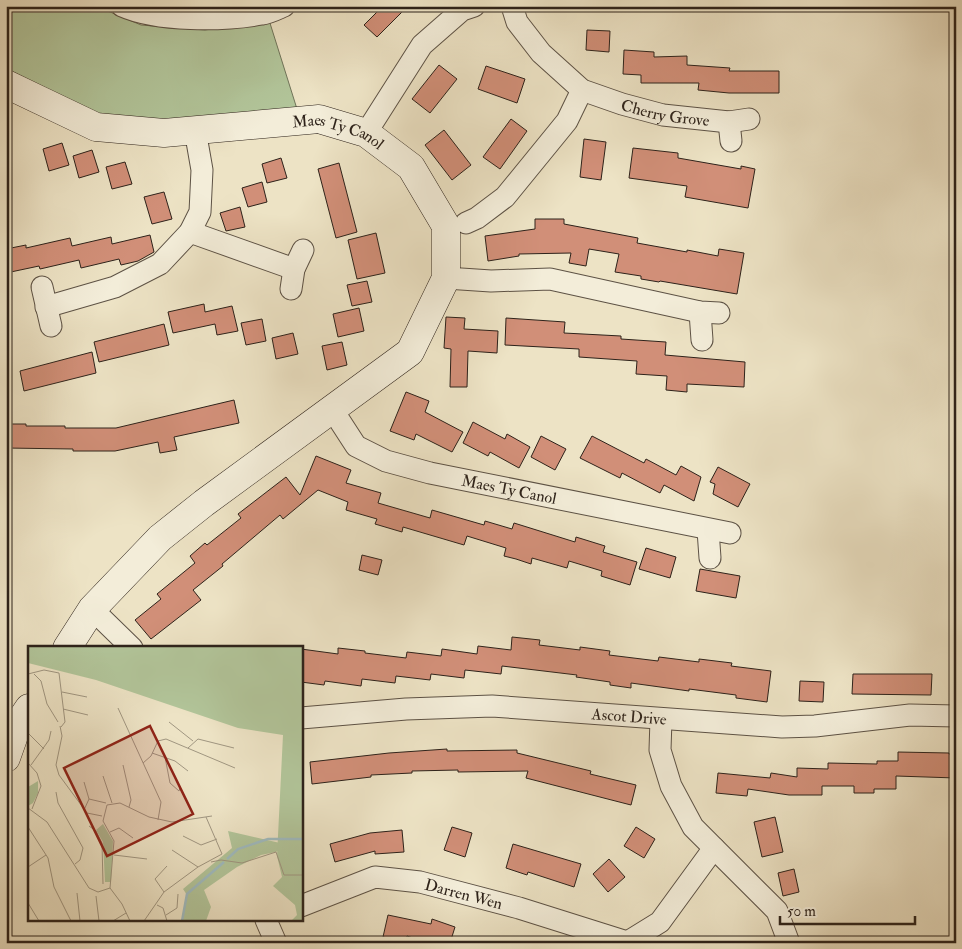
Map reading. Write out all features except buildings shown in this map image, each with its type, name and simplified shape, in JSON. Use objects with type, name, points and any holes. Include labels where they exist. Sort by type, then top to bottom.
[{"type":"street","points":[[122,6],[135,12],[202,20],[264,14],[284,6]]},
{"type":"street","points":[[366,133],[422,45],[462,10],[474,6]]},
{"type":"street","name":"Cherry Grove","points":[[512,6],[517,22],[541,53],[582,90],[622,104],[663,115],[736,127]]},
{"type":"street","name":"Maes Ty Canol","points":[[6,84],[96,126],[164,133],[320,119],[366,133],[411,167],[446,226],[446,278],[410,352],[204,503],[160,538],[92,609],[68,646]]},
{"type":"street","points":[[470,214],[505,197],[567,122],[582,90]]},
{"type":"street","points":[[46,307],[115,287],[160,264],[190,232],[200,212],[202,170],[196,130]]},
{"type":"street","points":[[190,232],[296,269]]},
{"type":"street","points":[[446,278],[492,281],[550,279],[709,313],[702,340]]},
{"type":"street","name":"Maes Ty Canol","points":[[332,409],[356,446],[386,460],[430,473],[730,533]]},
{"type":"street","points":[[708,530],[710,558]]},
{"type":"street","points":[[92,609],[130,646]]},
{"type":"street","name":"Ascot Drive","points":[[302,718],[406,709],[492,706],[782,727],[815,726],[910,714],[956,716]]},
{"type":"street","points":[[6,758],[18,724],[28,709]]},
{"type":"street","points":[[661,719],[660,750],[671,786],[693,827],[777,911],[789,943]]},
{"type":"street","name":"Darren Wen","points":[[302,906],[375,877],[420,882],[518,908],[626,942],[660,922],[714,848]]},
{"type":"street","points":[[267,922],[276,943]]},
{"type":"green space","points":[[6,6],[96,6],[141,25],[205,30],[269,20],[297,109],[167,124],[103,117],[6,68]]}]
